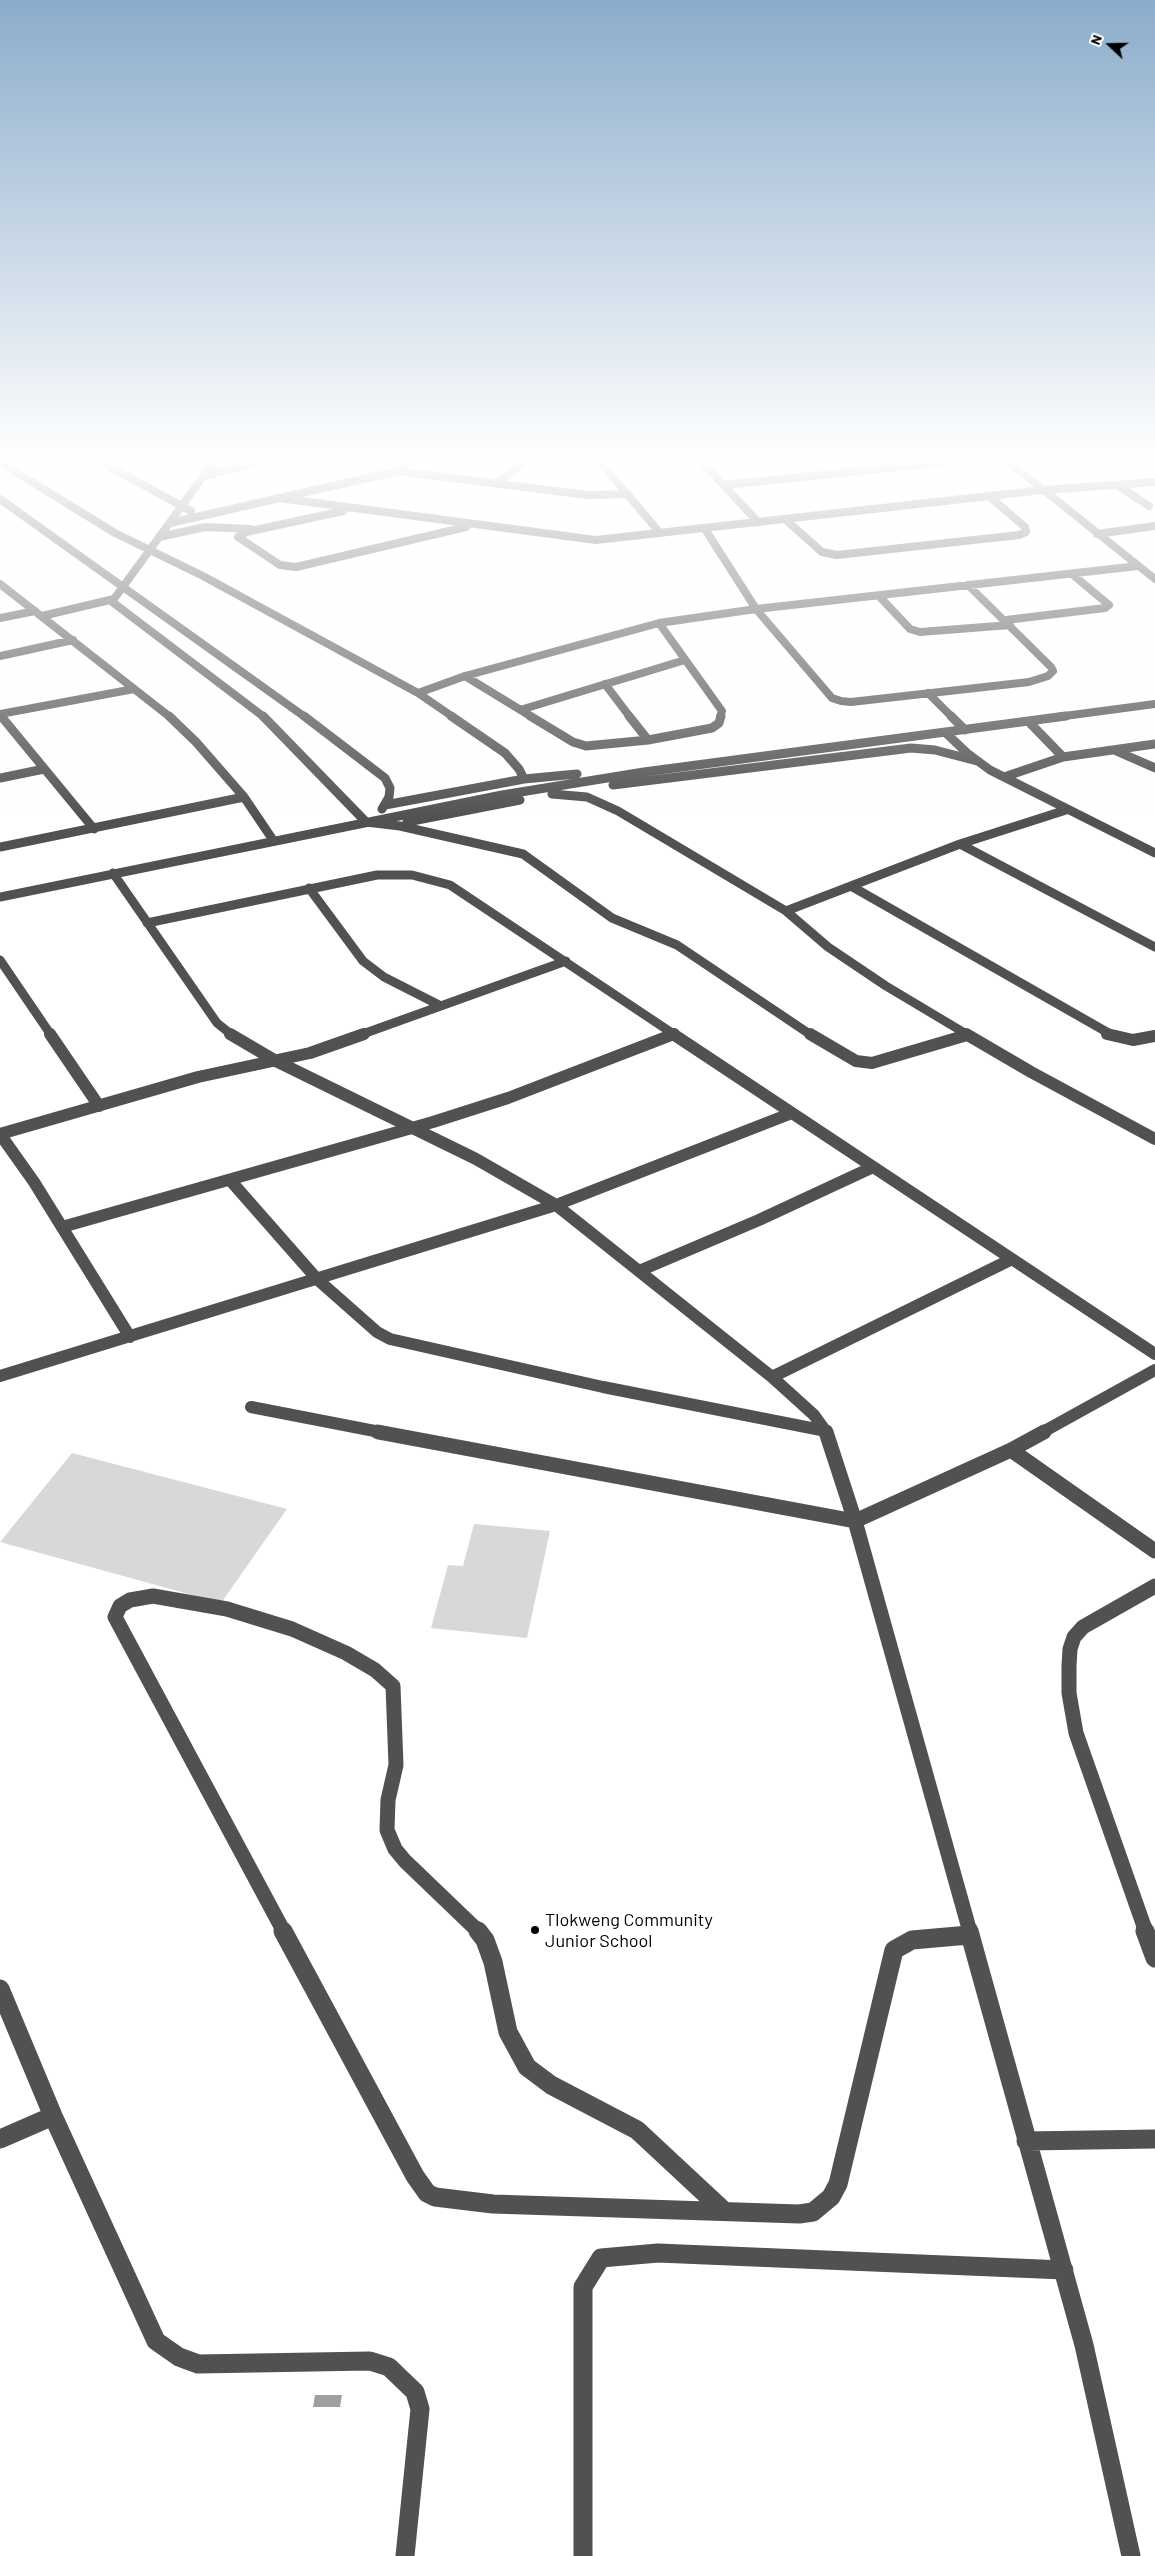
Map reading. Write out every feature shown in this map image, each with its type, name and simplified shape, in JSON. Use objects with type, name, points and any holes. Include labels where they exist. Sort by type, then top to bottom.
[{"type":"street","points":[[114,582],[300,713],[385,778],[390,788],[385,805],[370,822]]},
{"type":"street","points":[[0,618],[39,614],[111,601],[126,582]]},
{"type":"street","points":[[211,582],[418,693],[505,753],[519,769],[524,779]]},
{"type":"street","points":[[739,582],[756,610],[832,698],[851,702],[1029,682],[1048,676],[1053,672],[1052,667],[968,585]]},
{"type":"street","points":[[418,693],[465,676],[659,623],[994,582]]},
{"type":"street","points":[[879,596],[910,629],[916,631],[1008,622],[1104,608],[1109,605],[1082,582]]},
{"type":"street","points":[[0,584],[179,725],[244,797],[274,840]]},
{"type":"street","points":[[111,601],[256,709],[370,822],[400,826],[523,854],[612,918],[677,945],[782,1016],[856,1061],[872,1063],[967,1034]]},
{"type":"street","points":[[465,676],[579,744],[599,746],[701,732],[712,728],[722,717],[722,711],[659,623]]},
{"type":"street","points":[[0,656],[73,640]]},
{"type":"street","points":[[520,710],[685,660]]},
{"type":"street","points":[[605,684],[648,740]]},
{"type":"street","points":[[94,829],[0,715],[134,689]]},
{"type":"street","points":[[928,693],[962,727]]},
{"type":"street","points":[[385,805],[524,779],[592,773],[962,727],[1029,722],[1155,704]]},
{"type":"street","points":[[1029,722],[1063,757]]},
{"type":"street","points":[[0,897],[274,840],[585,781],[946,733],[962,727]]},
{"type":"street","points":[[946,733],[977,761],[1004,777],[1066,810],[1155,853]]},
{"type":"street","points":[[1004,777],[1063,757],[1155,744]]},
{"type":"street","points":[[370,822],[394,823],[417,820],[590,787],[910,748],[934,750],[977,761]]},
{"type":"street","points":[[1114,750],[1155,768]]},
{"type":"street","points":[[0,778],[44,769]]},
{"type":"street","points":[[552,794],[587,797],[618,811],[786,911],[828,947],[967,1034],[1038,1076],[1155,1139]]},
{"type":"street","points":[[0,847],[244,797]]},
{"type":"street","points":[[786,911],[960,844],[1066,810]]},
{"type":"street","points":[[960,844],[1155,947]]},
{"type":"street","points":[[113,873],[220,1027],[276,1061],[413,1128],[527,1187],[556,1205],[772,1377],[814,1415],[826,1431],[855,1521],[1026,2141],[1064,2270],[1084,2345],[1131,2556]]},
{"type":"street","points":[[147,923],[377,875],[412,875],[450,885],[1155,1354]]},
{"type":"street","points":[[851,886],[1108,1034],[1133,1040],[1155,1036]]},
{"type":"street","points":[[309,888],[363,961],[384,977],[441,1006]]},
{"type":"street","points":[[0,960],[99,1106]]},
{"type":"street","points":[[130,1337],[62,1228],[0,1134],[198,1077],[276,1061],[346,1041],[566,961]]},
{"type":"street","points":[[62,1228],[413,1128],[508,1098],[674,1034]]},
{"type":"street","points":[[0,1376],[556,1205],[792,1113]]},
{"type":"street","points":[[640,1271],[760,1220],[873,1167]]},
{"type":"street","points":[[230,1180],[317,1279],[377,1332],[402,1344],[826,1431]]},
{"type":"street","points":[[772,1377],[1012,1259]]},
{"type":"street","points":[[251,1406],[548,1465],[855,1521],[1011,1450],[1155,1370]]},
{"type":"street","points":[[1011,1450],[1155,1551]]},
{"type":"street","points":[[1155,1586],[1083,1627],[1074,1637],[1070,1649],[1069,1693],[1076,1733],[1155,1958]]},
{"type":"street","points":[[724,2211],[637,2130],[612,2115],[551,2086],[527,2067],[518,2054],[508,2032],[493,1962],[484,1940],[477,1929],[394,1849],[387,1830],[388,1800],[396,1766],[393,1686],[375,1670],[346,1653],[292,1629],[228,1609],[153,1596],[130,1600],[120,1606],[115,1617],[420,2186],[427,2193],[444,2199],[493,2204],[635,2210],[798,2214],[813,2212],[831,2197],[838,2184],[894,1950],[903,1943],[912,1940],[969,1935]]},
{"type":"street","points":[[0,1989],[53,2116],[156,2342],[167,2350],[198,2364],[370,2361],[389,2367],[403,2378],[415,2392],[420,2409],[405,2556]]},
{"type":"street","points":[[0,2139],[53,2116]]},
{"type":"street","points":[[1026,2141],[1155,2139]]},
{"type":"street","points":[[582,2556],[582,2287],[601,2258],[658,2252],[1064,2270]]},
{"type":"shaded area","points":[[72,1453],[287,1509],[221,1603],[0,1542]]},
{"type":"shaded area","points":[[474,1524],[550,1531],[527,1638],[431,1628],[448,1565],[463,1566]]},
{"type":"shaded area","points":[[315,2395],[342,2395],[340,2407],[313,2407]]},
{"type":"place","name":"Tlokweng Community Junior School","points":[[535,1930]]}]
